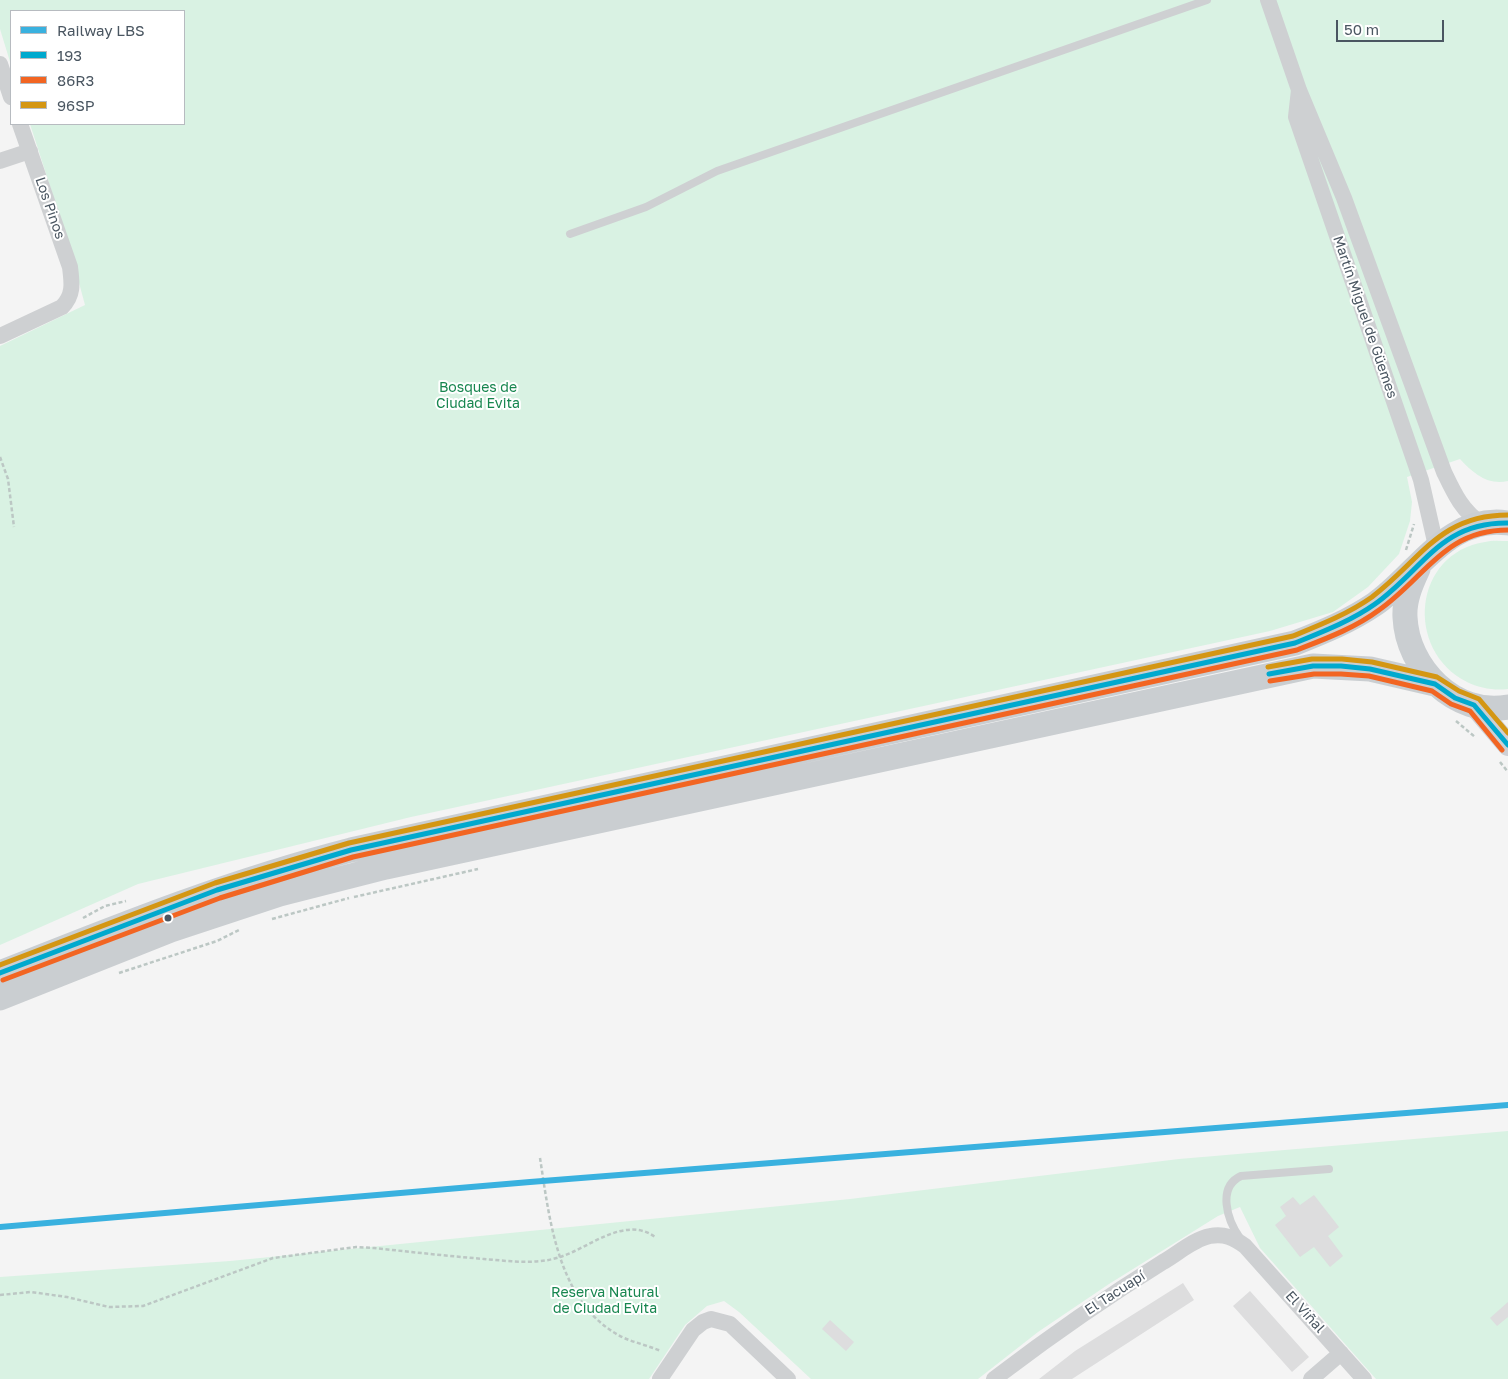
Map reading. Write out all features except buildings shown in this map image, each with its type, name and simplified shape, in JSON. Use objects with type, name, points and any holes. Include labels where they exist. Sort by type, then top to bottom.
[{"type":"main road","points":[[0,973],[195,896],[292,865],[350,850],[1295,643],[1330,630],[1356,616],[1398,586],[1436,546],[1458,532],[1500,522]]},
{"type":"main road","points":[[1420,564],[1408,591],[1405,617],[1410,646],[1420,666],[1435,684],[1456,698],[1474,705],[1508,708]]},
{"type":"main road","points":[[0,998],[171,930],[280,894],[386,867],[1313,666],[1370,669],[1435,684]]},
{"type":"main road","points":[[1474,705],[1503,752]]},
{"type":"street","name":"Martín Miguel de Güemes","points":[[1268,0],[1300,90],[1344,198],[1444,472],[1458,501],[1470,516],[1500,522]]},
{"type":"street","points":[[0,64],[10,94]]},
{"type":"street","name":"Martín Miguel de Güemes","points":[[1300,90],[1296,117],[1421,480],[1436,546]]},
{"type":"street","name":"Los Pinos","points":[[0,336],[62,307],[71,294],[70,268],[20,125]]},
{"type":"street","points":[[0,161],[30,151]]},
{"type":"street","name":"El Tacuapí","points":[[994,1379],[1042,1342],[1115,1291],[1208,1236],[1222,1235],[1234,1238],[1246,1246]]},
{"type":"street","name":"El Viñal","points":[[1246,1246],[1364,1379]]},
{"type":"street","points":[[660,1379],[693,1330],[702,1322],[711,1319],[730,1324],[788,1379]]},
{"type":"street","points":[[1311,1379],[1341,1352]]},
{"type":"lane","points":[[570,234],[646,207],[726,168],[1207,0]]},
{"type":"lane","points":[[1246,1246],[1233,1228],[1229,1212],[1227,1188],[1232,1180],[1242,1176],[1329,1169]]},
{"type":"path","points":[[0,457],[8,479],[14,528]]},
{"type":"path","points":[[1453,719],[1481,742]]},
{"type":"path","points":[[1503,752],[1508,772]]},
{"type":"path","points":[[266,920],[353,897],[479,868]]},
{"type":"path","points":[[116,974],[217,941],[247,926]]},
{"type":"path","points":[[540,1158],[550,1224],[560,1257],[577,1296],[595,1317],[623,1337],[666,1353]]},
{"type":"path","points":[[0,1295],[31,1292],[67,1297],[109,1307],[143,1306],[273,1258],[356,1247],[525,1262],[560,1257],[594,1240],[629,1230],[645,1229],[655,1237]]},
{"type":"green space","name":"Bosques de Ciudad Evita","points":[[0,0],[1508,0],[1508,481],[1494,482],[1487,480],[1470,469],[1460,459],[1407,477],[1412,502],[1410,521],[1399,554],[1368,587],[1333,612],[1270,631],[411,817],[138,884],[0,945],[0,346],[85,305],[68,242],[30,125],[185,125],[185,10],[10,10],[10,62],[0,29]]},
{"type":"green space","points":[[1488,541],[1508,541],[1508,689],[1503,690],[1482,687],[1467,682],[1447,667],[1433,648],[1426,627],[1425,604],[1431,583],[1443,564],[1461,550]]},
{"type":"green space","name":"Reserva Natural de Ciudad Evita","points":[[1508,1131],[1508,1379],[1376,1379],[1260,1248],[1240,1207],[1218,1216],[1109,1284],[1038,1332],[978,1379],[811,1379],[739,1312],[724,1301],[707,1306],[685,1325],[649,1379],[0,1379],[0,1277],[230,1261],[850,1199],[1179,1159]]},
{"type":"rail line","name":"LBS","points":[[0,1227],[530,1182],[1508,1105]]},
{"type":"transit line","name":"96SP","points":[[0,965],[215,883],[349,843],[1293,636],[1344,614],[1372,597],[1432,542],[1448,531],[1484,517],[1508,515]]},
{"type":"transit line","name":"193","points":[[0,973],[217,890],[351,850],[1295,643],[1346,621],[1375,604],[1392,591],[1434,550],[1449,539],[1465,530],[1485,525],[1508,523]]},
{"type":"transit line","name":"86R3","points":[[3,980],[220,898],[353,857],[1297,650],[1340,633],[1379,610],[1451,547],[1467,538],[1486,532],[1508,530]]},
{"type":"transit line","name":"96SP","points":[[1268,667],[1312,659],[1342,659],[1372,662],[1437,677],[1459,691],[1479,699],[1508,733]]},
{"type":"transit line","name":"193","points":[[1269,674],[1313,666],[1341,666],[1370,669],[1435,684],[1455,698],[1474,705],[1508,745]]},
{"type":"transit line","name":"86R3","points":[[1270,681],[1314,674],[1341,674],[1369,676],[1432,691],[1451,704],[1470,711],[1502,750]]}]
